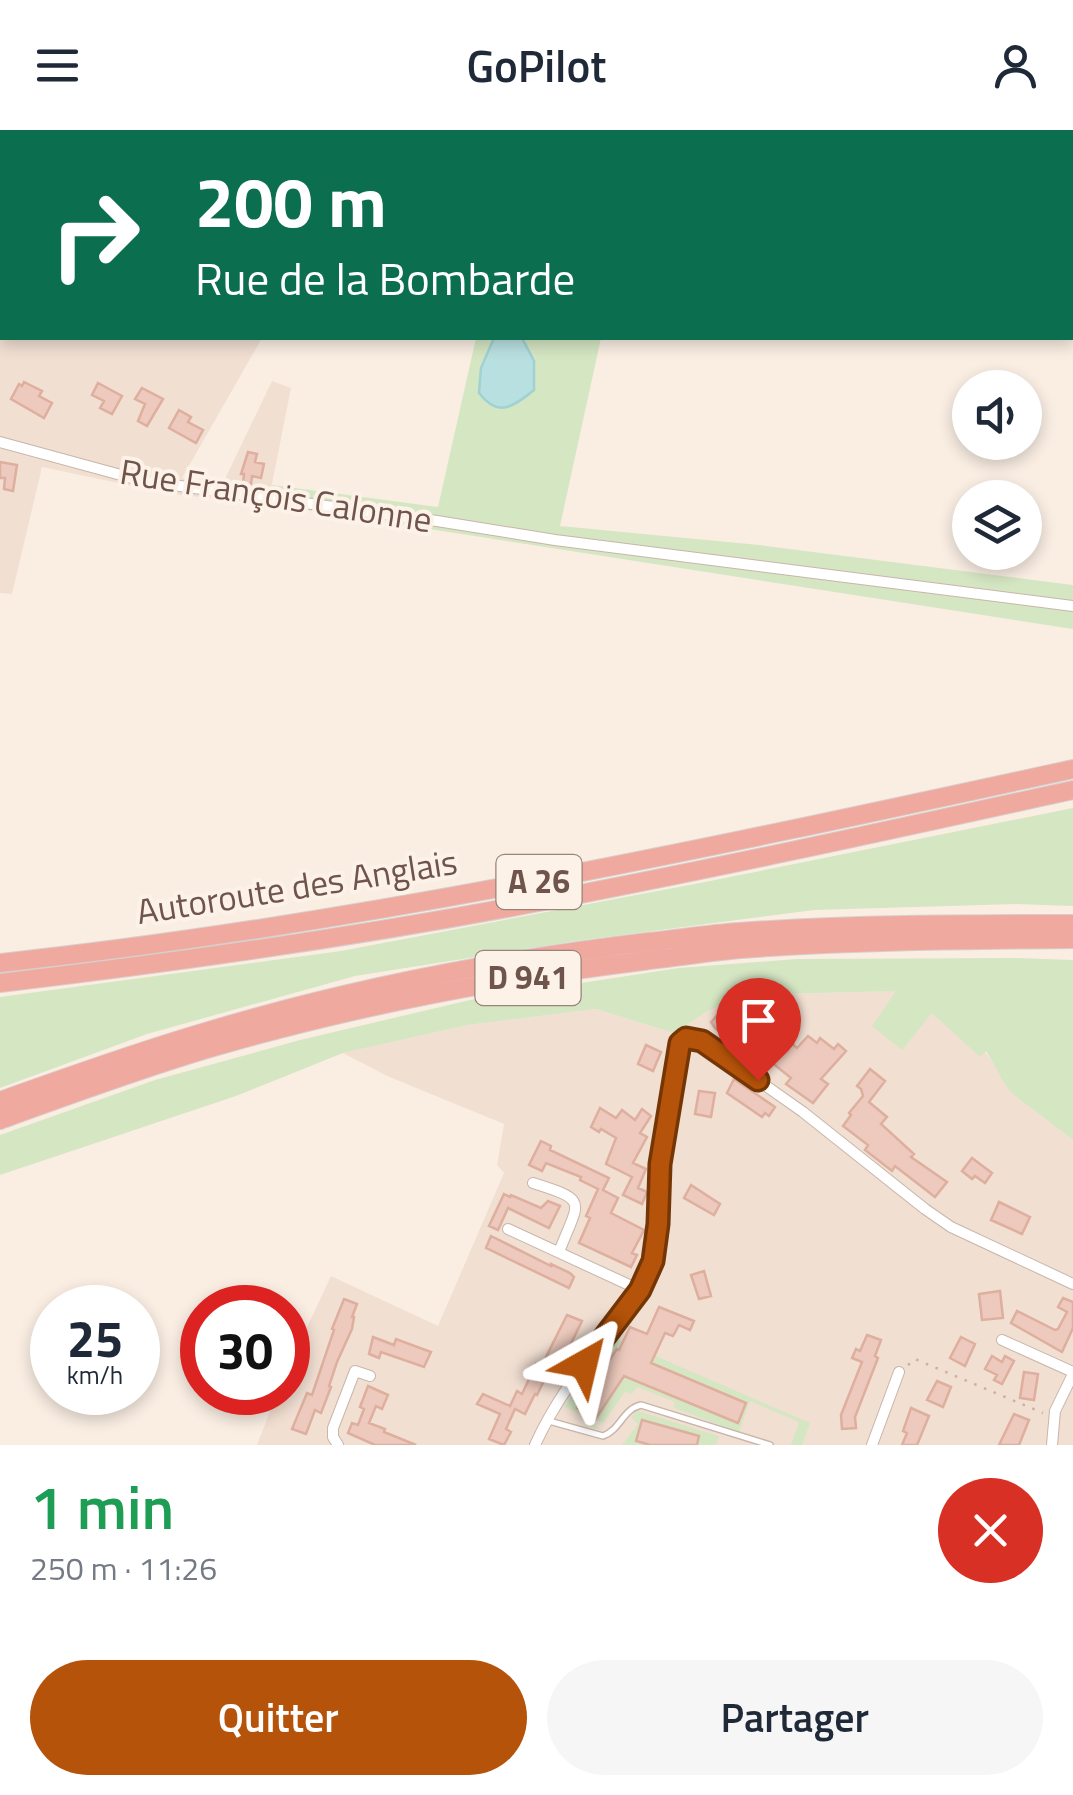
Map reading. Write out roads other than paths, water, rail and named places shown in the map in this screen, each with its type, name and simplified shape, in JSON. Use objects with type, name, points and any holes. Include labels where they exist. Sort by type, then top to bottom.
[{"type":"highway","name":"Autoroute des Anglais","points":[[0,962],[284,925],[530,884],[1073,769]]},
{"type":"highway","name":"Autoroute des Anglais","points":[[0,983],[292,944],[535,903],[1073,790]]},
{"type":"highway","name":"D 941","points":[[1026,932],[1073,914]]},
{"type":"highway","name":"D 941","points":[[0,1101],[204,1032],[306,1004],[438,974],[586,950],[736,932],[869,924],[1026,932],[1073,939]]},
{"type":"highway","name":"D 941","points":[[0,1120],[207,1049],[310,1021],[443,992],[589,968],[738,950],[1026,932],[1073,924]]},
{"type":"highway","name":"D 941","points":[[1026,932],[1052,947],[1073,949]]},
{"type":"street","name":"Rue François Calonne","points":[[0,442],[143,481],[437,520],[555,540],[1073,606]]},
{"type":"street","points":[[535,1445],[546,1420],[640,1290],[653,1261],[660,1164],[672,1079],[684,1040],[702,1041],[787,1100],[951,1226],[1073,1284]]},
{"type":"street","points":[[533,1183],[568,1194],[574,1200],[576,1210],[559,1252]]},
{"type":"street","points":[[508,1229],[640,1290]]},
{"type":"street","points":[[1002,1340],[1073,1373],[1054,1417],[1052,1445]]},
{"type":"street","points":[[338,1445],[332,1428],[354,1371],[370,1376]]},
{"type":"street","points":[[872,1445],[899,1372]]},
{"type":"lane","points":[[546,1420],[602,1436],[611,1433],[631,1408],[642,1406],[770,1445]]},
{"type":"water","points":[[493,340],[523,340],[534,361],[534,390],[499,408],[479,393],[481,368]]}]
